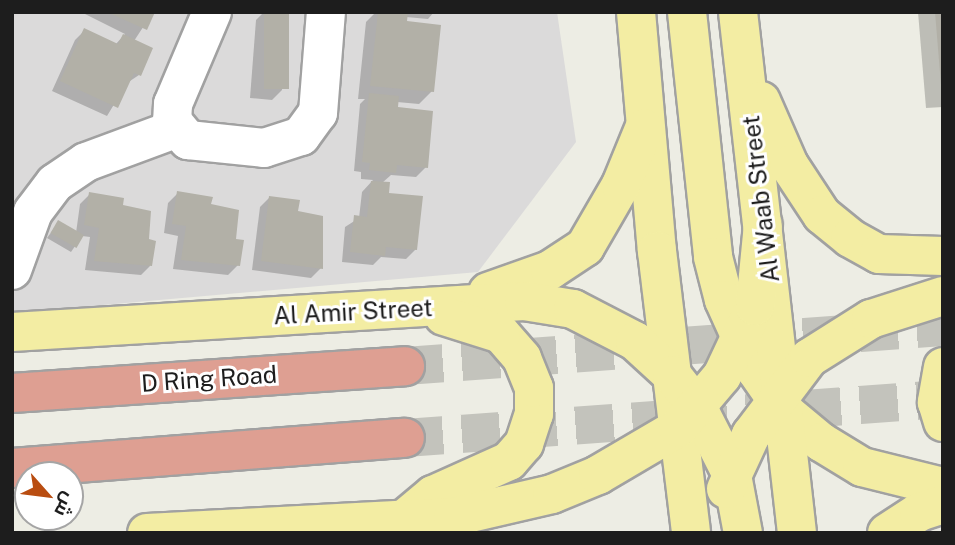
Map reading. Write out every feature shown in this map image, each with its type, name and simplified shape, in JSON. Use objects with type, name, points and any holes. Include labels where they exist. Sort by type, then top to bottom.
[{"type":"highway","name":"D Ring Road","points":[[12,393],[405,366]]},
{"type":"highway","points":[[12,468],[405,438]]},
{"type":"main road","points":[[636,12],[672,375],[688,418],[732,475],[743,533]]},
{"type":"main road","points":[[687,12],[711,245],[724,300],[742,341],[781,399],[821,442],[862,467],[943,487]]},
{"type":"main road","name":"Al Waab Street","points":[[738,12],[797,533]]},
{"type":"main road","points":[[744,61],[789,165],[822,215],[850,239],[879,254],[943,256]]},
{"type":"main road","points":[[422,310],[518,284],[585,247],[621,185],[647,122]]},
{"type":"main road","points":[[147,533],[413,526],[552,494],[598,475],[688,418],[742,341],[761,275],[763,225]]},
{"type":"main road","points":[[713,533],[732,475],[809,358],[836,337],[911,302],[943,296]]},
{"type":"main road","name":"Al Amir Street","points":[[12,331],[422,310],[524,301],[573,309],[635,341],[672,375]]},
{"type":"main road","points":[[413,526],[433,495],[509,461],[524,444],[534,415],[534,388],[522,358],[501,334],[422,310]]},
{"type":"main road","points":[[943,367],[937,402],[943,422]]},
{"type":"main road","points":[[688,418],[691,533]]},
{"type":"main road","points":[[887,533],[919,512],[943,504]]},
{"type":"street","points":[[175,129],[173,104],[212,12]]},
{"type":"street","points":[[175,129],[197,143],[264,148],[301,136],[318,113],[326,12]]},
{"type":"street","points":[[12,270],[33,212],[55,183],[86,162],[175,129]]},
{"type":"shaded area","points":[[12,12],[557,12],[576,142],[478,272],[12,313]]},
{"type":"building","points":[[107,12],[155,12],[147,30]]},
{"type":"building","points":[[264,12],[289,12],[289,89],[264,89]]},
{"type":"building","points":[[378,12],[408,12],[407,21],[441,25],[434,92],[370,86]]},
{"type":"building","points":[[935,12],[943,12],[943,85],[941,85]]},
{"type":"building","points":[[84,28],[118,44],[123,34],[153,48],[141,76],[134,73],[118,108],[60,81]]},
{"type":"building","points":[[369,93],[399,96],[398,107],[433,111],[428,168],[397,165],[396,173],[369,170],[370,163],[362,162]]},
{"type":"building","points":[[371,181],[390,182],[389,193],[423,196],[417,250],[386,247],[385,256],[350,252],[354,215],[367,217]]},
{"type":"building","points":[[177,191],[213,197],[211,204],[239,210],[236,239],[244,240],[240,266],[181,260],[186,226],[172,224]]},
{"type":"building","points":[[89,192],[124,198],[123,205],[151,211],[149,239],[156,241],[152,266],[94,261],[99,228],[84,225]]},
{"type":"building","points":[[269,196],[300,200],[298,211],[323,216],[323,269],[261,261]]},
{"type":"building","points":[[58,220],[84,235],[76,248],[50,233]]},
{"type":"tunnel","points":[[405,366],[943,327]]},
{"type":"tunnel","points":[[405,438],[943,399]]}]
